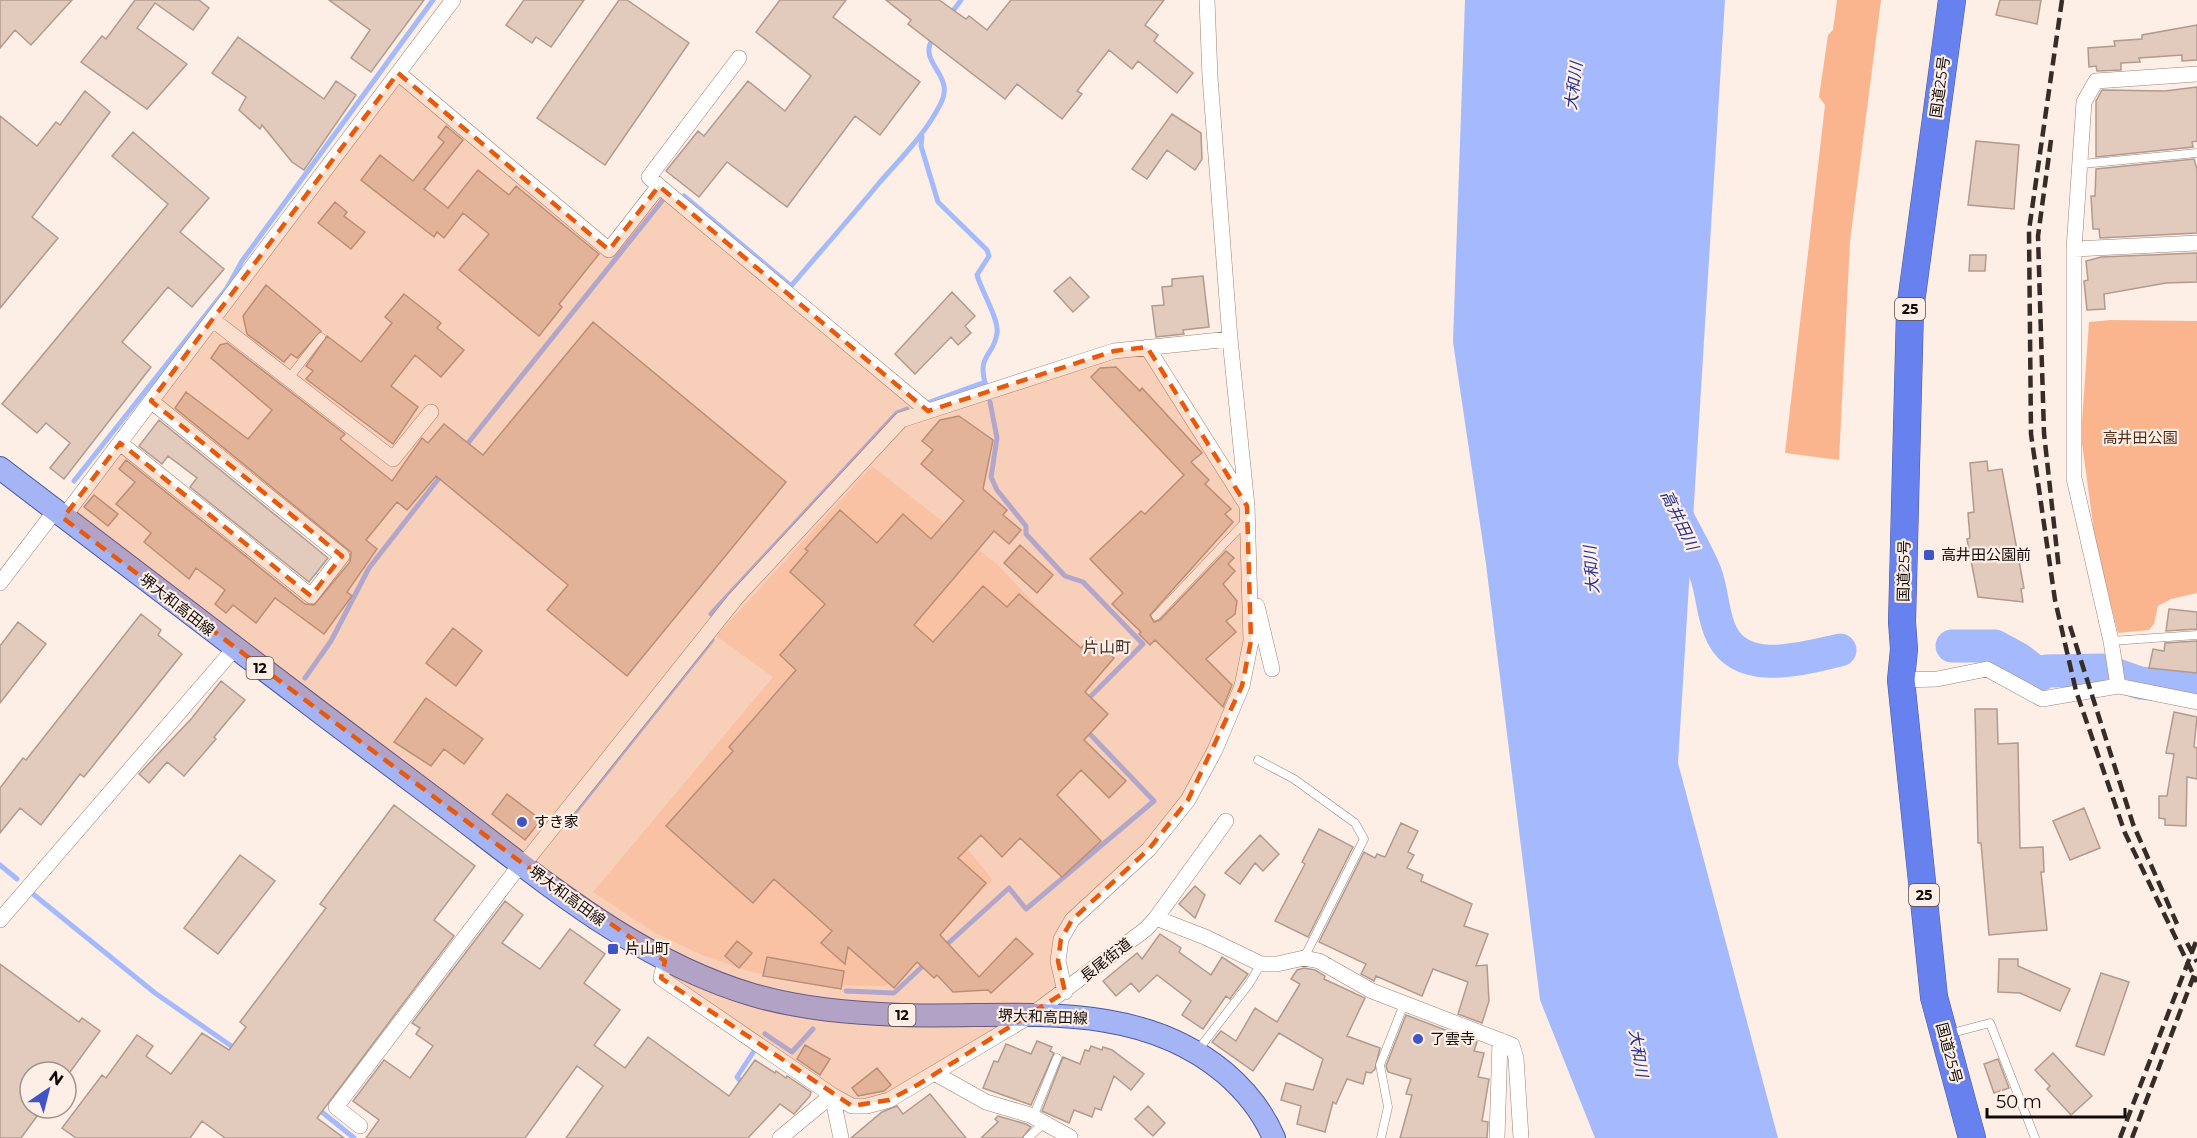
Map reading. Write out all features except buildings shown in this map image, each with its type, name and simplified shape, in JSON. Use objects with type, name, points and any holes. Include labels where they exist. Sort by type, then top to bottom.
[{"type":"highway","name":"国道25号","points":[[1952,0],[1910,310],[1902,622],[1904,649],[1901,680],[1934,997],[1972,1138]]},
{"type":"main road","name":"堺大和高田線","points":[[0,468],[234,649],[522,863],[626,939],[666,961],[717,983],[797,1005],[902,1015],[1030,1016],[1118,1021],[1156,1031],[1197,1052],[1243,1089],[1267,1121],[1274,1138]]},
{"type":"street","points":[[0,583],[120,443],[453,0]]},
{"type":"street","points":[[1065,992],[1058,961],[1061,939],[1072,920],[1149,849],[1188,800],[1215,750],[1242,686],[1251,641],[1248,513],[1230,339],[1210,77],[1207,0]]},
{"type":"street","points":[[739,58],[649,177],[928,411]]},
{"type":"street","points":[[399,73],[609,250],[659,186]]},
{"type":"street","points":[[2118,685],[2111,642],[2074,478],[2074,249],[2082,164],[2084,102],[2096,81],[2197,74]]},
{"type":"street","points":[[2074,249],[2197,243]]},
{"type":"street","points":[[213,320],[393,459],[431,412]]},
{"type":"street","points":[[360,1126],[336,1107],[522,863],[736,598],[901,420],[1114,351],[1230,339]]},
{"type":"street","points":[[1147,347],[1248,513]]},
{"type":"street","points":[[120,443],[311,596],[342,556],[151,401]]},
{"type":"street","points":[[1251,580],[1272,669]]},
{"type":"street","points":[[0,920],[234,649]]},
{"type":"street","points":[[1901,680],[1937,679],[1987,669],[2042,699],[2118,685],[2197,702]]},
{"type":"street","name":"長尾街道","points":[[666,961],[661,978],[832,1095],[852,1106],[867,1106],[889,1100],[936,1074],[1065,992],[1156,918],[1227,821]]},
{"type":"street","points":[[1156,918],[1205,937],[1261,964],[1277,964],[1304,958],[1319,961],[1372,992],[1512,1046],[1516,1058],[1521,1138]]},
{"type":"street","points":[[1497,1138],[1500,1040]]},
{"type":"street","points":[[936,1074],[986,1102],[1038,1120],[1065,1136]]},
{"type":"street","points":[[780,1138],[832,1095]]},
{"type":"street","points":[[830,1138],[832,1095]]},
{"type":"street","points":[[832,1095],[841,1138]]},
{"type":"lane","points":[[2082,164],[2197,153]]},
{"type":"lane","points":[[289,378],[321,337]]},
{"type":"lane","points":[[1156,616],[1248,513]]},
{"type":"lane","points":[[2111,642],[2197,635]]},
{"type":"lane","points":[[1258,760],[1294,779],[1355,823],[1364,839],[1304,958]]},
{"type":"lane","points":[[1197,1052],[1249,984],[1261,964]]},
{"type":"lane","points":[[1381,1138],[1388,1107],[1380,1065],[1404,1004]]},
{"type":"lane","points":[[1944,1035],[1990,1023],[2036,1138]]},
{"type":"lane","points":[[1028,1138],[1038,1120],[1057,1058]]},
{"type":"highlighted area","points":[[398,73],[609,250],[659,186],[928,411],[1114,351],[1147,347],[1247,506],[1251,641],[1242,686],[1188,800],[1149,849],[1072,920],[1061,939],[1058,961],[1065,992],[919,1084],[889,1100],[852,1106],[661,978],[665,961],[522,863],[63,518],[120,443],[311,596],[342,556],[151,401]]},
{"type":"shaded area","points":[[872,466],[997,564],[1097,670],[956,835],[993,880],[886,986],[816,985],[751,972],[702,955],[655,933],[593,892],[773,677],[716,636]]},
{"type":"green space","points":[[1837,0],[1881,0],[1850,241],[1839,460],[1785,453],[1825,105],[1819,97],[1828,35],[1833,30]]},
{"type":"green space","name":"高井田公園","points":[[2197,321],[2197,593],[2171,599],[2158,606],[2154,624],[2149,630],[2118,633],[2096,546],[2081,436],[2089,322]]},
{"type":"water","name":"大和川","points":[[1465,0],[1725,0],[1678,763],[1778,1138],[1595,1138],[1540,1000],[1486,564],[1453,342]]},
{"type":"waterway","points":[[74,481],[227,288],[242,261],[433,0]]},
{"type":"waterway","points":[[950,15],[961,0]]},
{"type":"waterway","points":[[684,196],[791,286],[913,144],[935,114],[941,103],[944,84],[929,54],[929,46],[934,37]]},
{"type":"waterway","points":[[922,137],[921,146],[938,202],[987,250],[989,256],[977,275],[997,327],[993,347],[984,361],[983,376],[986,386]]},
{"type":"waterway","points":[[464,448],[662,201]]},
{"type":"waterway","points":[[927,403],[985,382]]},
{"type":"waterway","points":[[990,402],[997,438],[991,477],[997,490],[1026,526],[1026,534],[1065,576],[1083,582],[1143,644],[1085,702]]},
{"type":"waterway","points":[[711,614],[897,413],[907,409]]},
{"type":"waterway","points":[[305,678],[331,641],[369,568],[443,473]]},
{"type":"waterway","name":"高井田川","points":[[1672,506],[1705,572],[1719,628],[1732,648],[1744,656],[1775,661],[1792,660],[1840,650]]},
{"type":"waterway","points":[[571,817],[712,640]]},
{"type":"waterway","name":"高井田川","points":[[1952,646],[1995,646],[2019,659],[2040,675],[2046,671],[2103,670],[2140,683],[2197,688]]},
{"type":"waterway","points":[[944,947],[1009,888],[1026,909],[1154,801],[1086,730]]},
{"type":"waterway","points":[[0,865],[17,879]]},
{"type":"waterway","points":[[33,894],[155,993],[237,1050]]},
{"type":"waterway","points":[[846,991],[894,993],[926,963]]},
{"type":"waterway","points":[[765,1034],[792,1052],[813,1029]]},
{"type":"waterway","points":[[743,1084],[737,1077],[754,1051]]},
{"type":"waterway","points":[[317,1108],[354,1138]]},
{"type":"railway","points":[[2062,0],[2029,230],[2031,434],[2055,600],[2076,691],[2125,833],[2197,982]]},
{"type":"railway","points":[[2051,140],[2038,236],[2044,433],[2059,570]]},
{"type":"railway","points":[[2070,626],[2133,824],[2177,924]]},
{"type":"railway","points":[[2120,1138],[2197,939]]},
{"type":"railway","points":[[2187,943],[2197,962]]},
{"type":"railway","points":[[2132,1138],[2196,970]]},
{"type":"place","name":"高井田公園前","points":[[1929,555]]},
{"type":"place","name":"すき家","points":[[522,822]]},
{"type":"place","name":"片山町","points":[[613,949]]},
{"type":"place","name":"了雲寺","points":[[1418,1039]]},
{"type":"district","name":"片山町","points":[[1107,647]]}]
